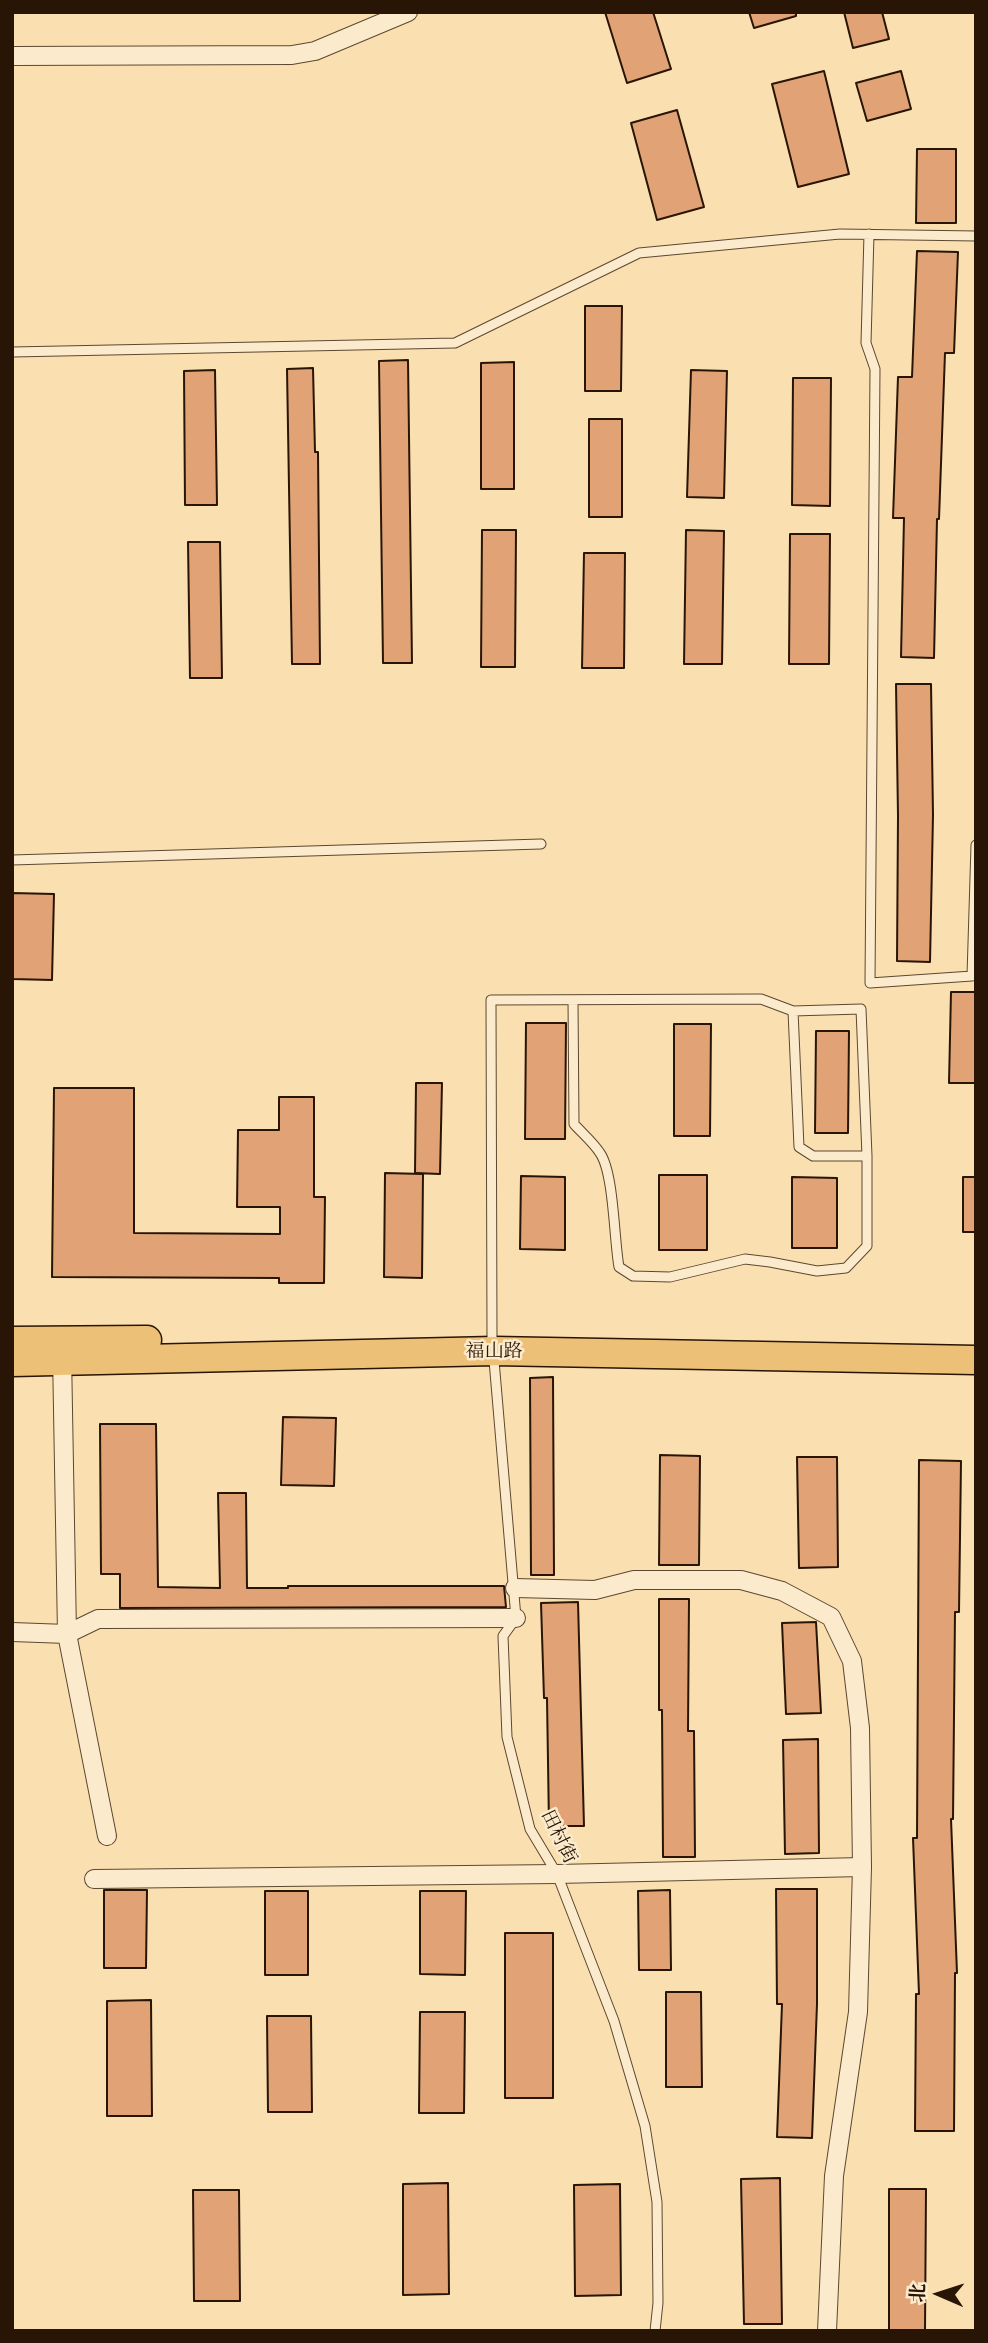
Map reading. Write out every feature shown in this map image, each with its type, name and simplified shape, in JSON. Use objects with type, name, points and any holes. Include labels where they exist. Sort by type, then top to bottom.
[{"type":"main road","points":[[12,1341],[62,1351]]},
{"type":"main road","points":[[12,1362],[62,1351],[493,1344],[976,1343]]},
{"type":"main road","name":"福山路","points":[[493,1344],[976,1360]]},
{"type":"street","points":[[12,56],[292,55],[315,51],[408,12]]},
{"type":"street","points":[[62,1351],[67,1634],[107,1836]]},
{"type":"street","points":[[515,1588],[595,1590],[634,1580],[741,1580],[782,1591],[831,1616],[852,1661],[859,1715],[862,1867],[858,2012],[834,2176],[827,2331]]},
{"type":"street","points":[[12,1632],[67,1634],[98,1619],[516,1618]]},
{"type":"street","points":[[94,1879],[557,1874],[862,1867]]},
{"type":"lane","points":[[12,352],[455,343],[639,253],[840,234],[976,236]]},
{"type":"lane","points":[[869,234],[866,342],[876,369],[870,983],[972,976],[976,845]]},
{"type":"lane","points":[[12,860],[541,844]]},
{"type":"lane","points":[[761,999],[793,1010],[861,1009],[867,1156],[867,1246],[846,1268],[817,1271],[745,1259],[670,1278],[633,1276],[619,1268],[614,1242],[611,1193],[601,1154],[574,1124],[573,1000],[761,999]]},
{"type":"lane","name":"田村街","points":[[573,1000],[491,1000],[493,1344],[516,1618],[503,1636],[507,1737],[530,1829],[557,1874],[614,2021],[645,2126],[657,2202],[659,2303],[655,2331]]},
{"type":"lane","points":[[793,1010],[799,1147],[813,1156],[867,1156]]},
{"type":"building","points":[[605,12],[653,12],[671,69],[627,83]]},
{"type":"building","points":[[749,12],[796,12],[796,16],[754,28]]},
{"type":"building","points":[[844,12],[882,12],[889,39],[853,48]]},
{"type":"building","points":[[824,71],[849,174],[798,187],[772,84]]},
{"type":"building","points":[[901,71],[911,109],[867,121],[856,83]]},
{"type":"building","points":[[677,110],[704,207],[657,220],[631,123]]},
{"type":"building","points":[[917,149],[956,149],[956,223],[916,223]]},
{"type":"building","points":[[917,251],[958,252],[954,353],[945,353],[934,658],[901,657],[904,518],[893,518],[898,377],[912,377]]},
{"type":"building","points":[[585,306],[622,306],[621,391],[585,391]]},
{"type":"building","points":[[408,360],[412,663],[383,663],[379,361]]},
{"type":"building","points":[[514,362],[514,489],[481,489],[481,363]]},
{"type":"building","points":[[313,368],[315,452],[318,452],[320,664],[292,664],[287,369]]},
{"type":"building","points":[[215,370],[217,505],[185,505],[184,371]]},
{"type":"building","points":[[691,370],[727,371],[724,498],[687,497]]},
{"type":"building","points":[[793,378],[831,378],[830,506],[792,505]]},
{"type":"building","points":[[589,419],[622,419],[622,517],[589,517]]},
{"type":"building","points":[[482,530],[516,530],[515,667],[481,667]]},
{"type":"building","points":[[686,530],[724,531],[722,664],[684,664]]},
{"type":"building","points":[[790,534],[830,534],[829,664],[789,664]]},
{"type":"building","points":[[188,542],[220,542],[222,678],[190,678]]},
{"type":"building","points":[[584,553],[625,553],[624,668],[582,668]]},
{"type":"building","points":[[896,684],[931,684],[933,815],[930,962],[897,961]]},
{"type":"building","points":[[12,893],[54,894],[52,980],[12,979]]},
{"type":"building","points":[[951,992],[976,992],[976,1083],[949,1083]]},
{"type":"building","points":[[526,1023],[566,1023],[565,1139],[525,1139]]},
{"type":"building","points":[[674,1024],[711,1024],[710,1136],[674,1136]]},
{"type":"building","points":[[816,1031],[849,1031],[848,1133],[815,1133]]},
{"type":"building","points":[[416,1083],[442,1083],[440,1174],[415,1173]]},
{"type":"building","points":[[54,1088],[134,1088],[134,1233],[280,1234],[280,1207],[237,1207],[238,1130],[279,1130],[279,1097],[314,1097],[314,1197],[325,1197],[324,1283],[279,1283],[279,1278],[52,1277]]},
{"type":"building","points":[[385,1173],[423,1174],[422,1278],[384,1277]]},
{"type":"building","points":[[659,1175],[707,1175],[707,1250],[659,1250]]},
{"type":"building","points":[[521,1176],[565,1177],[565,1250],[520,1249]]},
{"type":"building","points":[[792,1177],[837,1178],[837,1248],[792,1248]]},
{"type":"building","points":[[963,1177],[976,1177],[976,1232],[963,1232]]},
{"type":"building","points":[[553,1377],[554,1575],[531,1575],[530,1378]]},
{"type":"building","points":[[283,1417],[336,1418],[334,1486],[281,1485]]},
{"type":"building","points":[[100,1424],[156,1424],[158,1587],[220,1588],[218,1493],[246,1493],[247,1588],[504,1586],[506,1607],[120,1608],[120,1574],[101,1574]]},
{"type":"building","points":[[660,1455],[700,1456],[699,1565],[659,1565]]},
{"type":"building","points":[[797,1457],[837,1457],[838,1567],[799,1568]]},
{"type":"building","points":[[919,1460],[961,1461],[959,1612],[955,1612],[951,1819],[957,1973],[954,2131],[915,2131],[916,1994],[919,1994],[913,1838],[917,1838]]},
{"type":"building","points":[[659,1599],[689,1599],[688,1731],[694,1731],[695,1857],[663,1857]]},
{"type":"building","points":[[578,1602],[584,1826],[549,1826],[547,1698],[544,1698],[541,1603]]},
{"type":"building","points":[[816,1622],[821,1713],[786,1714],[782,1623]]},
{"type":"building","points":[[818,1739],[819,1853],[785,1854],[783,1740]]},
{"type":"building","points":[[776,1889],[817,1889],[817,2004],[812,2138],[777,2137],[782,2004],[777,2004]]},
{"type":"building","points":[[104,1890],[147,1890],[146,1968],[104,1968]]},
{"type":"building","points":[[670,1890],[671,1970],[639,1970],[638,1891]]},
{"type":"building","points":[[265,1891],[308,1891],[308,1975],[265,1975]]},
{"type":"building","points":[[420,1891],[466,1891],[465,1975],[420,1974]]},
{"type":"building","points":[[505,1933],[553,1933],[553,2098],[505,2098]]},
{"type":"building","points":[[666,1992],[701,1992],[702,2087],[666,2087]]},
{"type":"building","points":[[151,2000],[152,2116],[107,2116],[107,2001]]},
{"type":"building","points":[[420,2012],[465,2012],[464,2113],[419,2113]]},
{"type":"building","points":[[267,2016],[311,2016],[312,2112],[268,2112]]},
{"type":"building","points":[[780,2178],[782,2324],[744,2324],[741,2179]]},
{"type":"building","points":[[448,2183],[449,2294],[403,2295],[403,2184]]},
{"type":"building","points":[[620,2184],[621,2295],[575,2296],[574,2185]]},
{"type":"building","points":[[889,2189],[926,2189],[925,2331],[889,2331]]},
{"type":"building","points":[[193,2190],[239,2190],[240,2301],[194,2301]]}]
